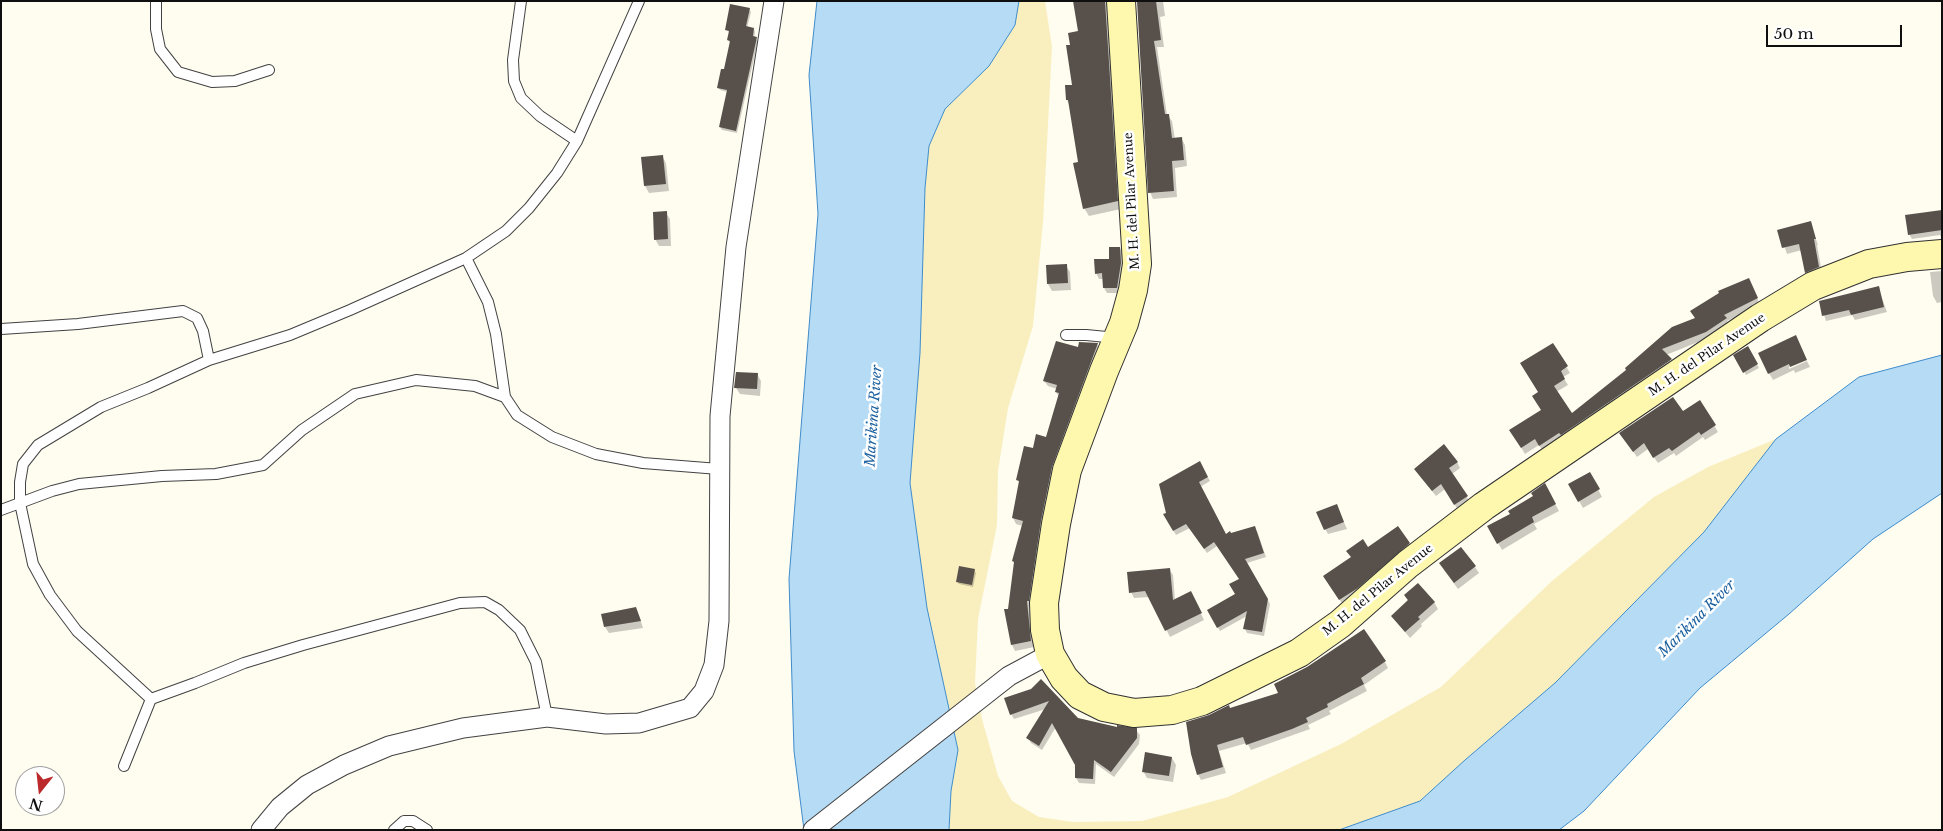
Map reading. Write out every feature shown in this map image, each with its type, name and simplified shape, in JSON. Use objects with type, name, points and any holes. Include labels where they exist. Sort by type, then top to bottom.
[{"type":"street","points":[[261,830],[280,807],[307,785],[344,765],[389,746],[463,728],[547,717],[606,724],[639,723],[690,708],[704,691],[714,665],[719,621],[719,469],[723,376],[736,247],[774,1]]},
{"type":"street","name":"M. H. del Pilar Avenue","points":[[1121,1],[1137,264],[1134,290],[1124,323],[1094,396],[1067,470],[1056,524],[1044,603],[1045,630],[1050,654],[1064,678],[1080,695],[1104,707],[1134,713],[1172,710],[1202,701],[1299,653],[1340,624],[1408,564],[1484,506],[1760,318],[1813,286],[1869,264],[1906,257],[1942,254]]},
{"type":"street","points":[[813,830],[996,686],[1024,667],[1050,654]]},
{"type":"lane","points":[[156,1],[156,29],[160,49],[178,72],[212,82],[235,81],[269,70]]},
{"type":"lane","points":[[521,1],[512,60],[514,81],[521,98],[540,116],[577,141]]},
{"type":"lane","points":[[151,699],[77,631],[50,595],[34,564],[20,503],[20,482],[23,464],[38,445],[101,407],[209,360],[290,335],[350,310],[466,258],[506,231],[529,208],[557,173],[577,141],[639,1]]},
{"type":"lane","points":[[466,258],[488,302],[496,334],[505,398],[517,415],[552,437],[596,454],[642,463],[719,469]]},
{"type":"lane","points":[[1,329],[96,322],[183,312],[197,318],[203,331],[209,360]]},
{"type":"lane","points":[[1066,335],[1086,334],[1118,339]]},
{"type":"lane","points":[[1,510],[52,491],[80,484],[162,476],[216,474],[263,464],[302,430],[355,394],[416,380],[475,386],[505,398]]},
{"type":"lane","points":[[124,766],[151,699],[244,663],[303,644],[460,602],[485,602],[499,610],[520,630],[536,662],[547,717]]},
{"type":"lane","points":[[394,830],[404,821],[413,821],[427,830]]},
{"type":"sand","points":[[1019,1],[1045,1],[1052,47],[1043,222],[1033,326],[1008,408],[998,471],[997,525],[978,619],[975,683],[982,719],[998,776],[1012,801],[1039,817],[1073,822],[1142,821],[1228,797],[1341,744],[1441,687],[1552,581],[1654,497],[1708,467],[1776,439],[1704,532],[1555,683],[1465,760],[1420,802],[1339,830],[949,830],[951,791],[958,750],[927,608],[910,483],[920,353],[925,188],[929,146],[945,109],[989,66],[1015,25]]},
{"type":"water","name":"Marikina River","points":[[817,1],[1019,1],[1015,25],[989,66],[945,109],[929,146],[925,188],[920,353],[910,483],[927,608],[958,750],[951,791],[949,830],[804,830],[794,751],[789,579],[818,214],[809,75]]},
{"type":"water","name":"Marikina River","points":[[1942,355],[1942,493],[1873,539],[1789,614],[1700,688],[1584,811],[1559,830],[1339,830],[1420,801],[1555,683],[1704,532],[1776,439],[1859,377]]},
{"type":"building","points":[[1073,1],[1105,1],[1118,201],[1083,209],[1073,163],[1078,162],[1068,100],[1066,100],[1065,85],[1072,85],[1066,45],[1070,45],[1068,33],[1078,31]]},
{"type":"building","points":[[1137,1],[1156,1],[1161,40],[1154,41],[1165,114],[1169,114],[1172,138],[1182,137],[1184,160],[1172,161],[1174,191],[1148,193]]},
{"type":"building","points":[[730,4],[750,8],[746,26],[754,28],[753,36],[757,37],[736,131],[719,127],[727,90],[717,88],[721,69],[724,69],[730,41],[727,40],[729,31],[725,30]]},
{"type":"building","points":[[663,155],[666,184],[644,186],[641,157]]},
{"type":"building","points":[[1942,210],[1942,230],[1908,235],[1905,215]]},
{"type":"building","points":[[667,211],[668,239],[654,240],[653,212]]},
{"type":"building","points":[[1811,221],[1816,239],[1814,239],[1819,267],[1805,273],[1799,244],[1782,248],[1777,230]]},
{"type":"building","points":[[1109,247],[1120,247],[1121,263],[1117,288],[1103,288],[1102,273],[1095,274],[1094,259],[1109,259]]},
{"type":"building","points":[[1067,264],[1068,283],[1047,284],[1046,265]]},
{"type":"building","points":[[1749,278],[1758,298],[1724,315],[1727,318],[1706,332],[1662,349],[1672,359],[1561,435],[1559,433],[1539,446],[1535,439],[1521,448],[1509,430],[1541,410],[1532,396],[1538,392],[1520,363],[1553,343],[1568,366],[1561,371],[1565,379],[1554,386],[1572,413],[1626,370],[1625,368],[1672,327],[1695,318],[1690,311],[1719,293],[1718,291]]},
{"type":"building","points":[[1879,286],[1884,307],[1851,315],[1849,310],[1822,316],[1819,301]]},
{"type":"building","points":[[1796,335],[1807,360],[1790,367],[1789,364],[1768,374],[1758,353]]},
{"type":"building","points":[[1056,341],[1078,347],[1079,342],[1098,343],[1052,467],[1041,521],[1029,601],[1027,601],[1031,641],[1011,645],[1004,609],[1008,609],[1014,562],[1012,561],[1023,521],[1012,518],[1019,481],[1016,480],[1024,446],[1033,448],[1036,434],[1046,437],[1059,393],[1055,392],[1057,385],[1043,381]]},
{"type":"building","points":[[1748,346],[1758,364],[1743,373],[1733,355]]},
{"type":"building","points":[[736,372],[758,373],[757,389],[734,388]]},
{"type":"building","points":[[1673,397],[1683,411],[1700,400],[1716,425],[1701,435],[1699,432],[1672,451],[1669,448],[1653,458],[1644,443],[1633,452],[1619,433]]},
{"type":"building","points":[[1444,444],[1458,462],[1449,468],[1468,496],[1454,505],[1441,484],[1432,491],[1414,469]]},
{"type":"building","points":[[1200,461],[1208,477],[1199,482],[1226,534],[1230,531],[1231,533],[1255,526],[1264,553],[1245,559],[1268,599],[1262,632],[1243,629],[1247,611],[1217,628],[1207,610],[1235,594],[1229,584],[1239,579],[1214,542],[1204,549],[1186,524],[1173,531],[1163,514],[1166,513],[1159,484]]},
{"type":"building","points":[[1590,472],[1600,489],[1578,502],[1568,484]]},
{"type":"building","points":[[1545,483],[1556,504],[1532,517],[1534,522],[1497,544],[1487,526],[1510,514],[1508,511],[1533,496],[1531,493]]},
{"type":"building","points":[[1337,504],[1344,522],[1324,530],[1316,512]]},
{"type":"building","points":[[1398,526],[1410,543],[1358,588],[1339,600],[1323,576],[1351,557],[1346,551],[1363,539],[1368,547]]},
{"type":"building","points":[[1461,547],[1476,566],[1454,583],[1439,563]]},
{"type":"building","points":[[959,566],[975,569],[972,585],[956,582]]},
{"type":"building","points":[[1170,568],[1173,600],[1191,591],[1202,613],[1165,631],[1145,591],[1129,593],[1127,572]]},
{"type":"building","points":[[1418,583],[1435,602],[1405,632],[1391,616],[1408,600],[1404,595]]},
{"type":"building","points":[[636,607],[641,621],[604,627],[601,614]]},
{"type":"building","points":[[1364,629],[1386,661],[1361,678],[1364,684],[1327,704],[1328,707],[1306,718],[1308,722],[1292,729],[1246,745],[1243,737],[1217,745],[1223,767],[1197,775],[1191,754],[1186,722],[1209,715],[1229,705],[1230,708],[1278,693],[1274,684],[1307,667]]},
{"type":"building","points":[[1041,679],[1078,718],[1117,727],[1117,725],[1137,728],[1137,738],[1111,772],[1094,760],[1093,779],[1075,778],[1075,765],[1052,723],[1039,746],[1026,738],[1049,701],[1010,715],[1004,698],[1031,689]]},
{"type":"building","points":[[1145,752],[1172,757],[1169,776],[1142,772]]}]
